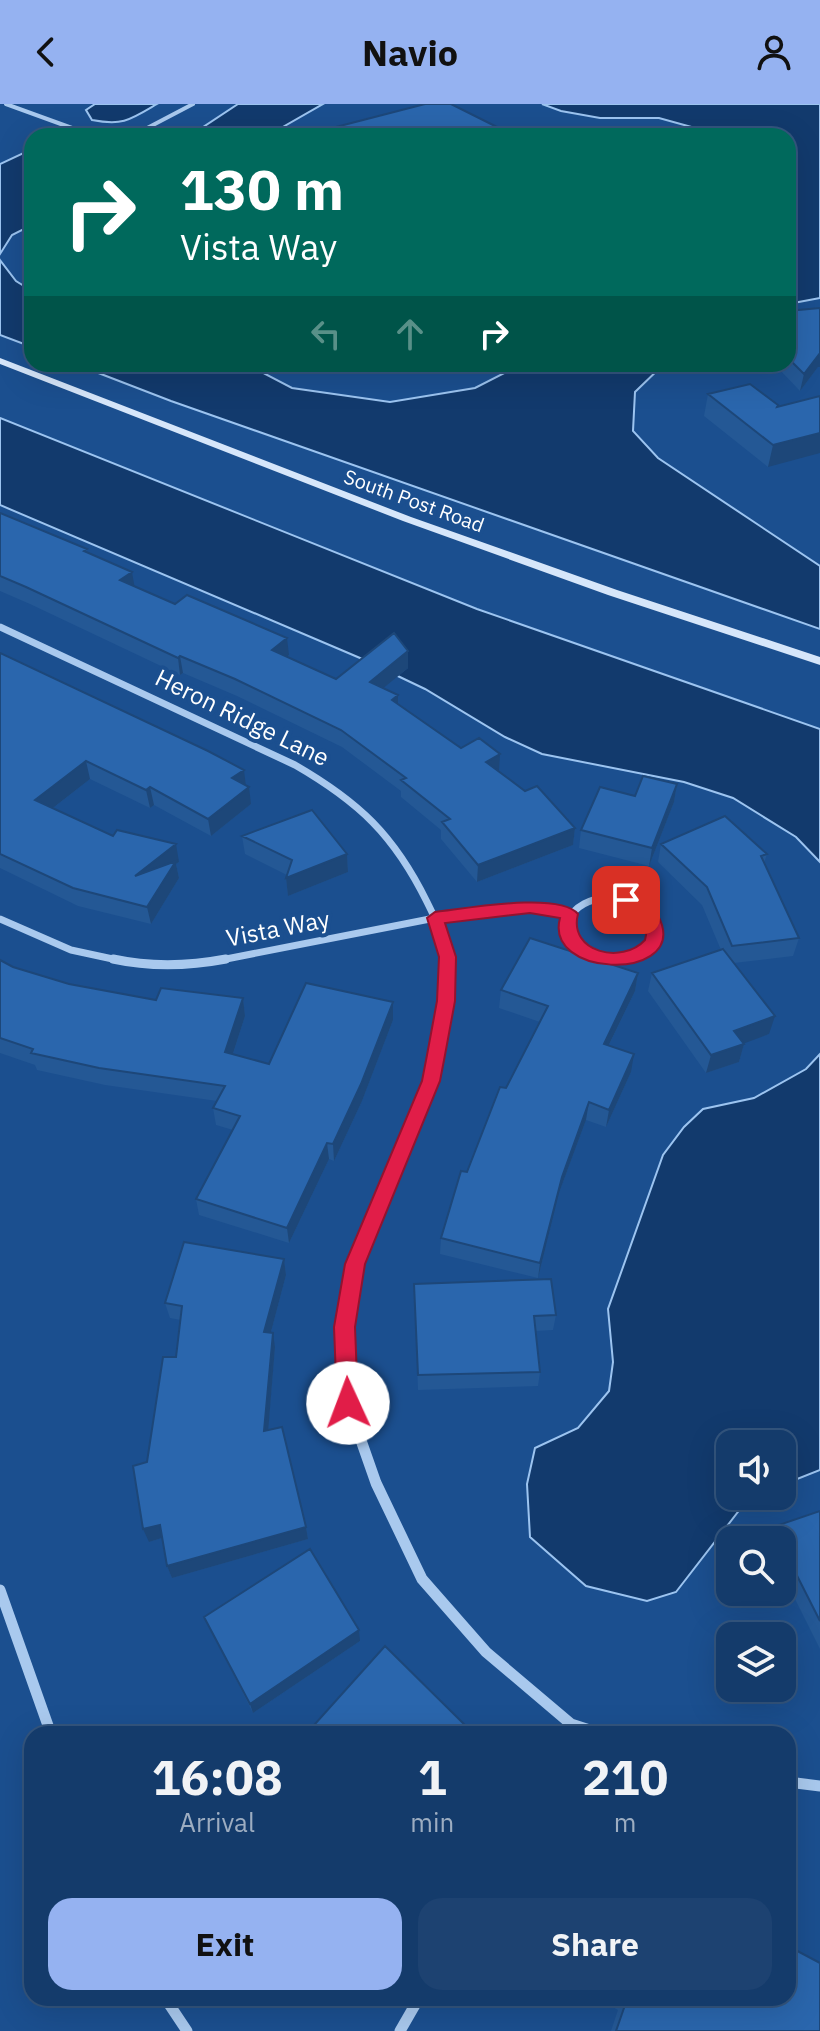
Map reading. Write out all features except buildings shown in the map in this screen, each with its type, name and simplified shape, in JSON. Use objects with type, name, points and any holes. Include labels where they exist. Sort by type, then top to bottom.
[{"type":"street","points":[[6,104],[72,128]]},
{"type":"street","points":[[147,128],[193,104]]},
{"type":"street","name":"South Post Road","points":[[0,361],[24,371]]},
{"type":"street","name":"South Post Road","points":[[28,372],[460,538],[820,661]]},
{"type":"street","name":"Heron Ridge Lane","points":[[0,627],[295,765],[331,786],[366,813],[408,863],[435,918],[448,957],[446,1001],[431,1081],[355,1264],[345,1327],[348,1403],[376,1483],[422,1579],[486,1652],[565,1726]]},
{"type":"street","points":[[610,896],[626,900],[641,907],[651,918],[655,930],[653,942],[644,952],[630,958],[612,960],[595,957],[580,949],[570,938],[567,925],[570,914],[579,904],[593,898],[610,896]]},
{"type":"street","name":"Vista Way","points":[[0,919],[71,950],[131,963],[196,965],[435,918],[530,907],[570,914]]},
{"type":"street","points":[[0,1590],[48,1726]]},
{"type":"street","points":[[796,1783],[820,1786]]},
{"type":"street","points":[[170,2006],[187,2031]]},
{"type":"street","points":[[400,2031],[414,2006]]},
{"type":"water","points":[[95,104],[157,104],[133,118],[111,122],[92,120],[86,110]]},
{"type":"water","points":[[238,104],[323,104],[281,128],[202,128]]},
{"type":"water","points":[[542,104],[820,104],[820,298],[796,302],[796,128],[695,128],[659,118],[600,118]]},
{"type":"water","points":[[24,153],[24,229],[12,235],[0,254],[0,164]]},
{"type":"water","points":[[0,260],[16,281],[24,286],[24,344],[0,335]]},
{"type":"water","points":[[96,372],[261,372],[292,388],[390,402],[475,388],[506,372],[656,372],[635,392],[633,431],[658,458],[820,566],[820,629]]},
{"type":"water","points":[[0,418],[477,609],[820,729],[820,862],[796,837],[733,798],[684,782],[542,754],[505,737],[425,689],[360,658],[0,505]]},
{"type":"water","points":[[820,1054],[820,1470],[796,1479],[796,1430],[716,1430],[716,1510],[739,1510],[727,1526],[716,1526],[716,1540],[676,1592],[647,1601],[586,1586],[530,1537],[527,1484],[535,1448],[578,1428],[609,1391],[613,1362],[608,1309],[663,1155],[684,1127],[703,1109],[754,1098],[806,1069]]},
{"type":"route","points":[[348,1403],[345,1327],[355,1264],[431,1081],[446,1001],[448,957],[435,918],[530,907],[570,914],[567,925],[570,938],[580,949],[595,957],[612,960],[630,958],[644,952],[653,942],[655,930],[651,918],[641,907],[626,900]]}]
